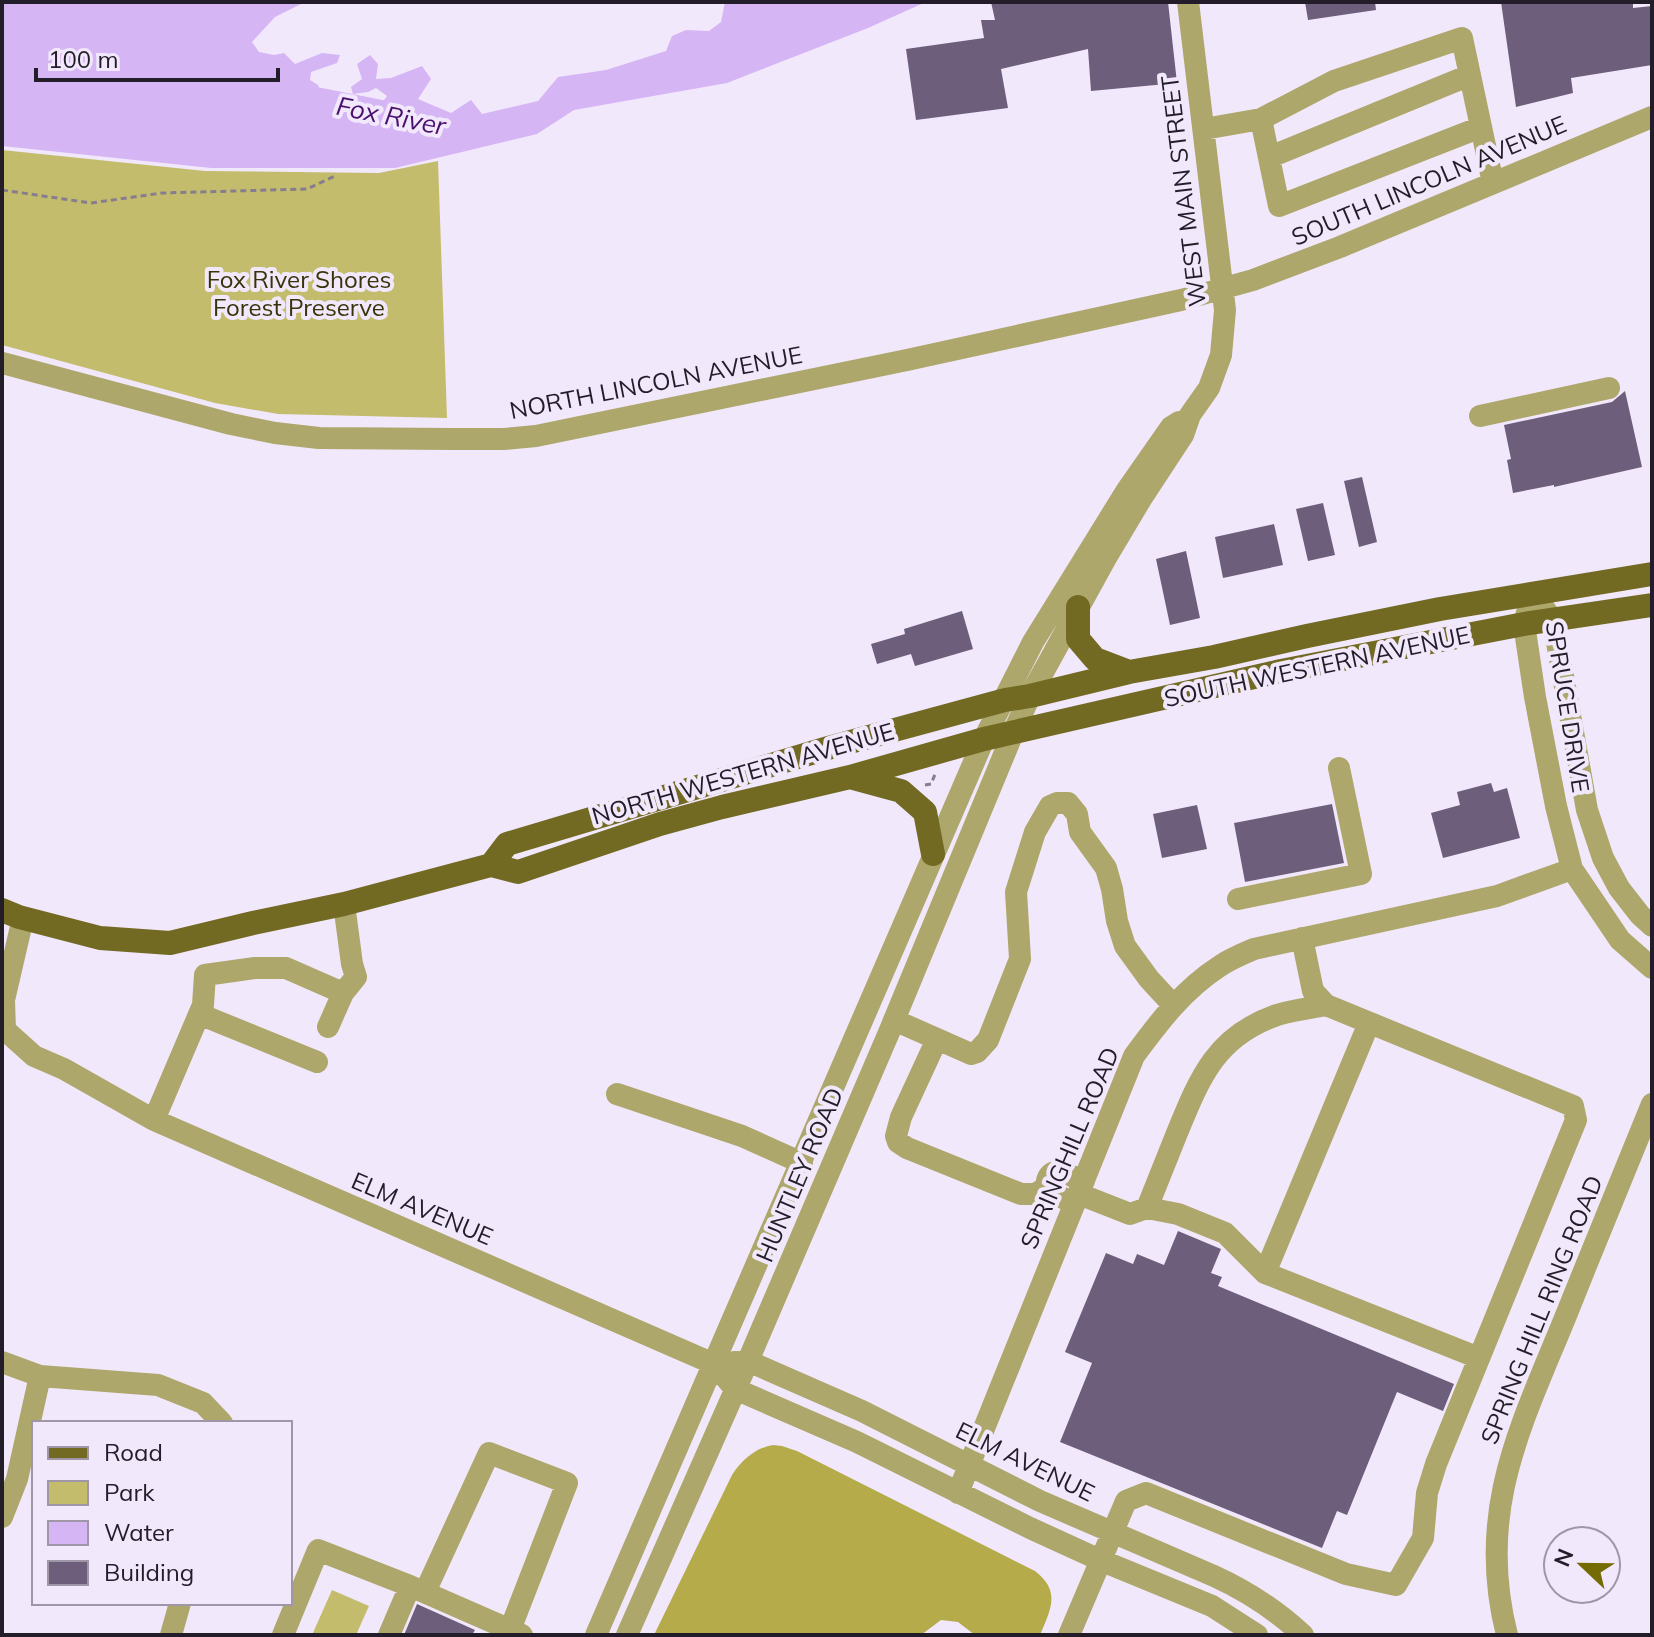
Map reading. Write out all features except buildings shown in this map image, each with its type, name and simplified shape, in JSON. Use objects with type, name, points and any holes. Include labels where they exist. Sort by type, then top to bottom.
[{"type":"main road","name":"SOUTH WESTERN AVENUE","points":[[1005,700],[1440,609],[1652,574]]},
{"type":"main road","name":"SOUTH WESTERN AVENUE","points":[[984,739],[1295,668],[1524,624],[1652,605]]},
{"type":"main road","points":[[1078,607],[1078,639],[1095,659],[1129,672]]},
{"type":"main road","name":"NORTH WESTERN AVENUE","points":[[491,865],[507,844],[828,748],[1005,700]]},
{"type":"main road","name":"NORTH WESTERN AVENUE","points":[[13,914],[100,938],[170,943],[344,904],[491,865],[518,872],[660,824],[850,777],[984,739]]},
{"type":"main road","points":[[850,777],[901,791],[925,812],[933,854]]},
{"type":"street","name":"WEST MAIN STREET","points":[[1013,733],[1078,607],[1141,499],[1183,435],[1190,415],[1205,396],[1219,363],[1225,310],[1224,288],[1188,2]]},
{"type":"street","points":[[1204,129],[1261,119],[1334,81],[1462,38],[1493,183]]},
{"type":"street","points":[[1270,157],[1470,75]]},
{"type":"street","name":"SOUTH LINCOLN AVENUE","points":[[1224,288],[1292,266],[1652,117]]},
{"type":"street","points":[[1261,119],[1279,206],[1481,127]]},
{"type":"street","name":"NORTH LINCOLN AVENUE","points":[[2,363],[275,433],[319,438],[515,438],[907,360],[1224,288]]},
{"type":"street","points":[[1480,416],[1609,388]]},
{"type":"street","name":"WEST MAIN STREET","points":[[984,739],[1033,642],[1127,490],[1171,427],[1190,415]]},
{"type":"street","name":"SPRUCE DRIVE","points":[[1532,593],[1553,620],[1587,810],[1603,858],[1619,888],[1652,926]]},
{"type":"street","name":"SPRUCE DRIVE","points":[[1532,593],[1524,624],[1556,806],[1572,869],[1620,940],[1652,968]]},
{"type":"street","name":"HUNTLEY ROAD","points":[[627,1635],[894,1020],[1013,733]]},
{"type":"street","name":"HUNTLEY ROAD","points":[[590,1634],[714,1364],[984,739]]},
{"type":"street","points":[[1238,899],[1361,874],[1339,768]]},
{"type":"street","points":[[894,1020],[971,1054],[988,1040],[1020,959],[1016,892],[1035,832],[1050,806],[1057,803],[1068,803],[1077,814],[1080,832],[1106,868],[1125,946],[1173,1005]]},
{"type":"street","name":"SPRINGHILL ROAD","points":[[958,1493],[1134,1056],[1173,1005],[1222,964],[1254,949],[1497,896],[1572,869]]},
{"type":"street","points":[[328,1027],[343,993],[356,977],[344,904]]},
{"type":"street","name":"ELM AVENUE","points":[[13,914],[4,1000],[5,1030],[34,1056],[64,1069],[154,1120],[714,1364],[735,1389],[857,1442],[1100,1560],[1212,1606],[1257,1635]]},
{"type":"street","points":[[1069,1635],[1126,1501],[1146,1493],[1346,1574],[1396,1585],[1423,1538],[1427,1493],[1436,1464],[1576,1120],[1573,1106],[1326,1005],[1313,991],[1302,938]]},
{"type":"street","points":[[154,1120],[203,1005],[205,975],[255,968],[286,968],[343,993]]},
{"type":"street","points":[[1147,1208],[1196,1086],[1209,1064],[1227,1044],[1252,1026],[1279,1014],[1326,1005]]},
{"type":"street","points":[[199,1014],[317,1062]]},
{"type":"street","points":[[1265,1273],[1369,1023]]},
{"type":"street","points":[[937,1039],[901,1117],[896,1136],[898,1142],[907,1148],[1021,1194],[1035,1194],[1046,1188],[1049,1192],[1079,1193],[1130,1214],[1147,1208],[1178,1214],[1225,1233],[1265,1273],[1479,1358]]},
{"type":"street","points":[[617,1094],[742,1136],[802,1163]]},
{"type":"street","name":"SPRING HILL RING ROAD","points":[[1507,1635],[1498,1590],[1497,1539],[1501,1496],[1509,1461],[1530,1401],[1652,1104]]},
{"type":"street","name":"ELM AVENUE","points":[[714,1364],[748,1361],[862,1411],[1040,1501],[1239,1588],[1277,1612],[1303,1635]]},
{"type":"street","points":[[2,1362],[40,1376],[158,1385],[203,1403],[220,1421]]},
{"type":"street","points":[[2,1517],[17,1479],[40,1376]]},
{"type":"street","points":[[283,1635],[318,1550],[418,1589],[514,1633],[567,1483],[489,1453],[418,1589],[389,1635]]},
{"type":"street","points":[[171,1635],[179,1605]]},
{"type":"path","points":[[2,190],[91,203],[162,193],[307,189],[335,176]]},
{"type":"path","points":[[930,784],[936,772]]},
{"type":"green space","name":"Fox River Shores Forest Preserve","points":[[2,150],[205,171],[379,173],[438,161],[447,418],[278,414],[215,403],[2,345]]},
{"type":"green space","points":[[332,1590],[369,1606],[356,1635],[312,1635]]},
{"type":"shaded area","points":[[773,1445],[797,1451],[1035,1571],[1051,1593],[1050,1609],[1040,1635],[975,1635],[958,1622],[941,1620],[921,1635],[654,1635],[732,1475],[750,1456]]},
{"type":"water","points":[[2,2],[305,2],[275,17],[252,42],[259,52],[284,53],[295,64],[322,53],[340,55],[337,63],[311,72],[310,80],[318,85],[322,95],[340,99],[337,111],[362,114],[379,107],[387,96],[376,88],[353,94],[351,87],[362,79],[357,64],[370,55],[378,64],[376,79],[391,78],[422,66],[431,79],[418,99],[451,113],[471,100],[482,114],[538,101],[558,77],[606,70],[666,51],[672,36],[686,30],[709,31],[721,22],[725,2],[926,2],[727,83],[574,110],[537,134],[395,168],[211,168],[2,146]]},
{"type":"waterway","name":"Fox River","points":[[300,99],[406,120]]}]
